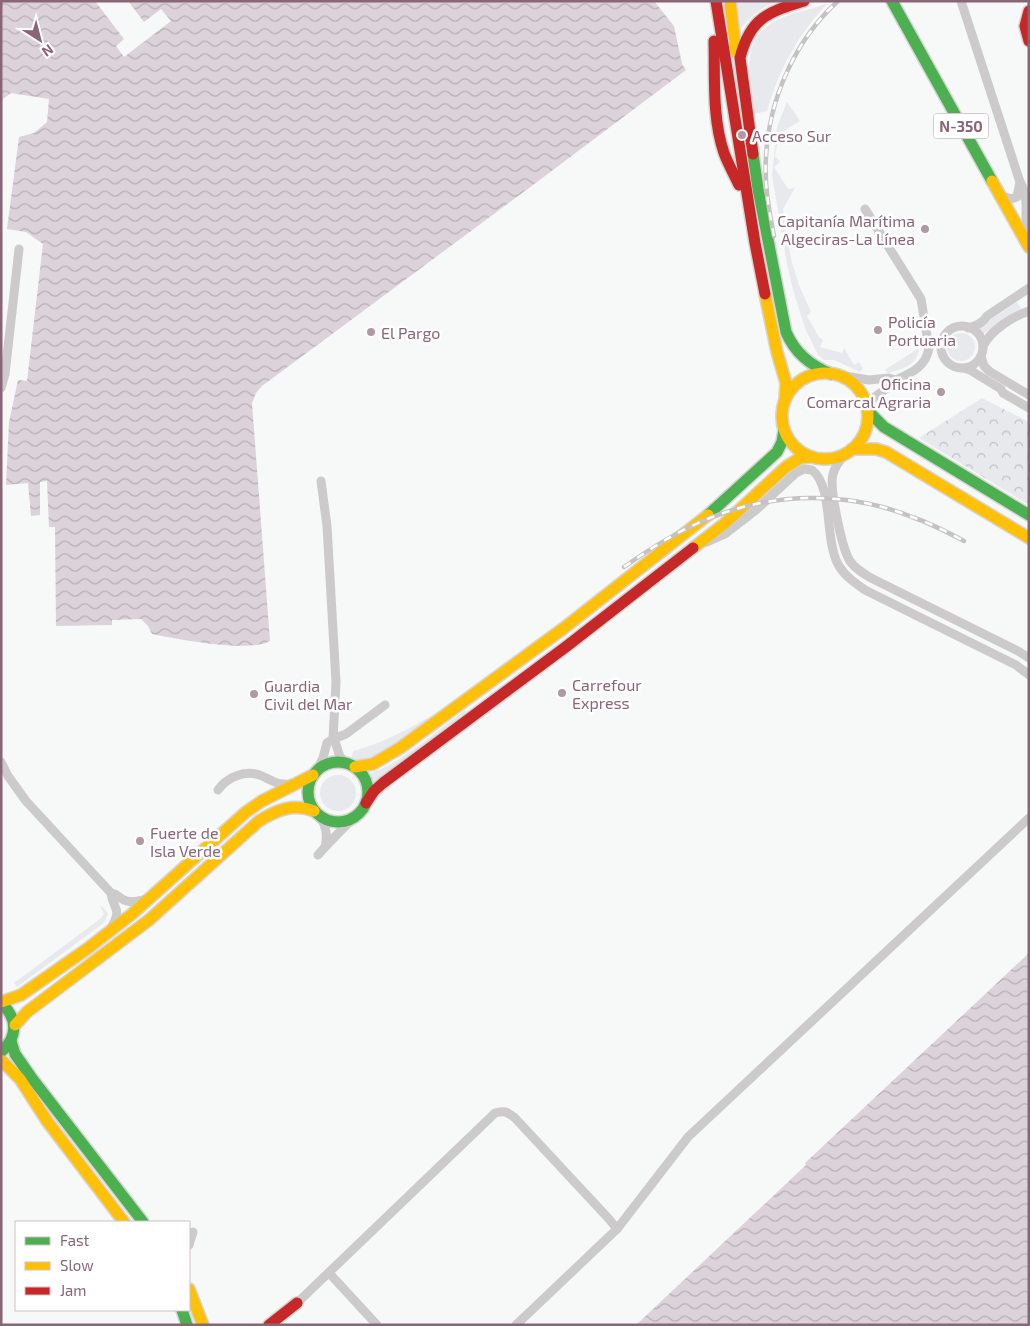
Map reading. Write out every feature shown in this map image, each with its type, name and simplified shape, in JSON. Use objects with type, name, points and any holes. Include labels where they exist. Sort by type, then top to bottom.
[{"type":"main road","points":[[1,1002],[14,999],[27,992],[109,932],[246,812],[262,801],[315,773],[327,764],[334,762],[351,765],[374,764],[400,748],[586,610],[696,524],[755,474],[777,452],[782,442],[784,430],[782,415],[786,383],[777,352],[748,204],[722,37],[714,1]]},
{"type":"main road","points":[[714,1],[716,99],[723,151],[748,204]]},
{"type":"main road","points":[[720,1],[723,27],[722,37]]},
{"type":"main road","points":[[730,1],[735,50],[740,58]]},
{"type":"main road","points":[[804,1],[774,11],[760,20],[745,38],[740,58],[758,189],[786,332],[793,346],[808,362],[845,378],[857,388],[862,394],[867,409],[867,426],[864,434],[849,452]]},
{"type":"main road","name":"N-350","points":[[895,2],[1028,237]]},
{"type":"main road","name":"N-350","points":[[895,2],[1029,247]]},
{"type":"main road","points":[[1029,11],[1024,26],[1029,41]]},
{"type":"main road","points":[[716,99],[734,118]]},
{"type":"main road","points":[[785,400],[794,387],[806,378],[820,374],[835,375]]},
{"type":"main road","points":[[867,409],[884,427],[1029,514]]},
{"type":"main road","points":[[784,430],[792,444],[812,458]]},
{"type":"main road","points":[[15,1024],[28,1012],[149,920],[259,821],[285,807],[301,806],[324,819],[336,822],[354,817],[363,808],[374,791],[383,783],[567,646],[724,524],[786,467],[800,458],[829,459],[849,452],[876,449],[891,454],[1029,538]]},
{"type":"main road","points":[[351,765],[362,773],[367,784],[368,797],[366,803]]},
{"type":"main road","points":[[315,773],[308,787],[308,799],[316,813]]},
{"type":"main road","points":[[1,1002],[10,1011],[15,1024],[14,1036],[1,1052]]},
{"type":"main road","points":[[11,1041],[15,1054],[31,1077],[142,1221]]},
{"type":"main road","points":[[1,1060],[38,1105],[47,1121],[123,1221]]},
{"type":"main road","points":[[190,1292],[203,1325]]},
{"type":"main road","points":[[269,1325],[297,1304]]},
{"type":"main road","points":[[280,1325],[297,1304]]},
{"type":"main road","points":[[182,1311],[187,1325]]},
{"type":"street","points":[[961,1],[1028,202],[1028,237]]},
{"type":"street","points":[[1006,197],[1010,199],[1017,196],[1020,182]]},
{"type":"street","points":[[865,209],[921,299],[928,337],[928,355],[924,363],[914,372],[895,380],[872,399],[867,409]]},
{"type":"street","points":[[1,388],[5,374],[20,249]]},
{"type":"street","points":[[1029,288],[975,326],[950,330],[941,344],[942,354],[953,366],[970,370],[1029,408]]},
{"type":"street","points":[[963,368],[974,365],[980,356],[987,337],[1029,311]]},
{"type":"street","points":[[968,328],[979,336],[983,346]]},
{"type":"street","points":[[980,356],[984,366],[989,371],[1029,395]]},
{"type":"street","points":[[835,375],[869,380],[889,378],[895,380]]},
{"type":"street","points":[[849,452],[835,467],[832,486],[843,545],[850,562],[871,578],[1010,646],[1029,658]]},
{"type":"street","points":[[688,552],[725,534],[756,510],[800,471],[804,469],[812,470],[818,476],[822,485],[836,561],[850,578],[865,590],[1016,665],[1029,674]]},
{"type":"street","points":[[321,481],[327,526],[336,682],[333,739],[338,753],[351,765]]},
{"type":"street","points":[[315,773],[323,758],[327,743],[346,734],[385,705]]},
{"type":"street","points":[[1,762],[8,776],[26,801],[111,893],[117,909],[117,917],[109,932]]},
{"type":"street","points":[[218,790],[223,783],[238,775],[260,775],[275,783],[295,784]]},
{"type":"street","points":[[316,813],[326,828],[326,847]]},
{"type":"street","points":[[318,855],[354,817]]},
{"type":"street","points":[[516,1325],[616,1229],[688,1137],[1029,818]]},
{"type":"street","points":[[111,893],[116,894],[125,901],[132,902],[149,898]]},
{"type":"street","points":[[297,1304],[495,1113],[502,1111],[515,1118],[609,1218],[616,1229]]},
{"type":"street","points":[[190,1242],[193,1232]]},
{"type":"street","points":[[330,1274],[377,1325]]},
{"type":"green space","points":[[736,1],[778,1],[756,13],[739,32]]},
{"type":"green space","points":[[825,4],[790,54],[777,82],[767,111],[754,114],[749,70],[753,45],[759,34],[769,25],[784,17]]},
{"type":"green space","points":[[787,102],[800,121],[777,135],[779,142],[775,156],[780,162],[774,167],[788,189],[795,188],[783,209],[792,263],[811,312],[807,316],[819,337],[823,340],[820,347],[842,353],[844,348],[854,365],[859,362],[863,368],[860,372],[834,360],[824,360],[818,355],[805,328],[793,290],[772,175],[777,127]]},
{"type":"green space","points":[[1017,302],[1021,308],[983,334],[977,328]]},
{"type":"green space","points":[[961,333],[971,337],[975,347],[971,357],[961,361],[951,357],[947,347],[951,337]]},
{"type":"green space","points":[[919,348],[916,359],[909,365],[888,373],[885,370]]},
{"type":"green space","points":[[982,398],[1029,422],[1029,505],[919,438]]},
{"type":"green space","points":[[465,710],[466,712],[372,784],[368,774],[406,755]]},
{"type":"green space","points":[[436,713],[384,751],[362,759],[352,759],[353,751],[396,735]]},
{"type":"green space","points":[[338,775],[345,776],[351,780],[355,786],[355,800],[351,806],[345,810],[338,811],[331,810],[325,806],[321,800],[320,793],[321,786],[325,780],[331,776]]},
{"type":"green space","points":[[100,906],[108,914],[101,925],[17,987],[14,983],[100,919],[104,914]]},
{"type":"water","points":[[1,1],[95,1],[124,39],[116,46],[124,57],[171,21],[161,9],[144,22],[128,1],[654,1],[674,26],[682,64],[686,70],[262,386],[256,393],[252,403],[270,641],[247,646],[177,639],[152,634],[148,626],[141,619],[112,620],[112,625],[56,626],[55,527],[49,527],[47,481],[40,482],[40,515],[31,516],[28,483],[6,485],[9,422],[18,380],[27,381],[43,244],[26,232],[7,229],[19,137],[34,133],[47,122],[49,99],[11,93],[3,99],[1,105]]},
{"type":"water","points":[[1029,953],[1029,1325],[636,1325],[806,1165],[805,1163]]},
{"type":"railway","points":[[774,236],[767,196],[766,177],[768,135],[772,114],[787,72],[797,52],[809,34],[838,1]]},
{"type":"railway","points":[[624,567],[687,528],[710,518],[734,509],[785,499],[837,499],[888,509],[919,519],[964,541]]},
{"type":"traffic: fast","points":[[892,1],[992,181]]},
{"type":"traffic: fast","points":[[753,154],[786,332],[804,358],[816,367],[831,374]]},
{"type":"traffic: fast","points":[[868,411],[884,427],[1029,515]]},
{"type":"traffic: fast","points":[[708,515],[777,452],[782,442],[784,430]]},
{"type":"traffic: fast","points":[[332,762],[344,762],[355,767],[363,775],[368,786],[368,792],[366,804],[355,817],[344,822],[332,822],[321,817],[313,809],[308,798],[308,786],[313,775],[321,767],[332,762]]},
{"type":"traffic: fast","points":[[1,1003],[11,1015],[14,1028],[11,1040],[1,1052]]},
{"type":"traffic: fast","points":[[11,1041],[15,1054],[31,1077],[142,1221]]},
{"type":"traffic: fast","points":[[182,1311],[187,1325]]},
{"type":"traffic: slow","points":[[730,1],[736,52]]},
{"type":"traffic: slow","points":[[992,181],[1029,247]]},
{"type":"traffic: slow","points":[[765,294],[777,352],[786,383],[785,400]]},
{"type":"traffic: slow","points":[[825,373],[841,376],[849,380],[861,392],[865,400],[868,416],[865,432],[861,440],[849,452],[841,456],[825,459],[809,456],[801,452],[789,440],[785,432],[782,416],[785,400],[789,392],[801,380],[809,376],[825,373]]},
{"type":"traffic: slow","points":[[852,449],[876,449],[886,452],[1029,538]]},
{"type":"traffic: slow","points":[[693,548],[724,524],[786,467],[800,458],[812,457]]},
{"type":"traffic: slow","points":[[355,767],[373,764],[400,748],[564,628],[708,515]]},
{"type":"traffic: slow","points":[[1,1002],[21,995],[87,949],[132,914],[246,812],[262,801],[313,775]]},
{"type":"traffic: slow","points":[[15,1025],[27,1012],[149,920],[259,821],[285,809],[299,808],[314,811]]},
{"type":"traffic: slow","points":[[1,1060],[20,1079],[47,1121],[123,1221]]},
{"type":"traffic: slow","points":[[190,1292],[203,1325]]},
{"type":"traffic: jam","points":[[716,1],[765,294]]},
{"type":"traffic: jam","points":[[753,154],[740,58],[744,45],[755,25],[762,19],[780,9],[804,1]]},
{"type":"traffic: jam","points":[[1029,11],[1025,26],[1029,41]]},
{"type":"traffic: jam","points":[[714,41],[715,98],[720,140],[739,185]]},
{"type":"traffic: jam","points":[[366,803],[374,791],[383,783],[567,646],[693,548]]},
{"type":"traffic: jam","points":[[269,1325],[297,1303]]},
{"type":"place","name":"Acceso Sur","points":[[742,135]]},
{"type":"place","name":"Capitanía Marítima Algeciras-La Línea","points":[[925,229]]},
{"type":"place","name":"Policía Portuaria","points":[[878,330]]},
{"type":"place","name":"El Pargo","points":[[371,332]]},
{"type":"place","name":"Oficina Comarcal Agraria","points":[[941,392]]},
{"type":"place","name":"Carrefour Express","points":[[562,693]]},
{"type":"place","name":"Guardia Civil del Mar","points":[[254,694]]},
{"type":"place","name":"Fuerte de Isla Verde","points":[[140,841]]}]
